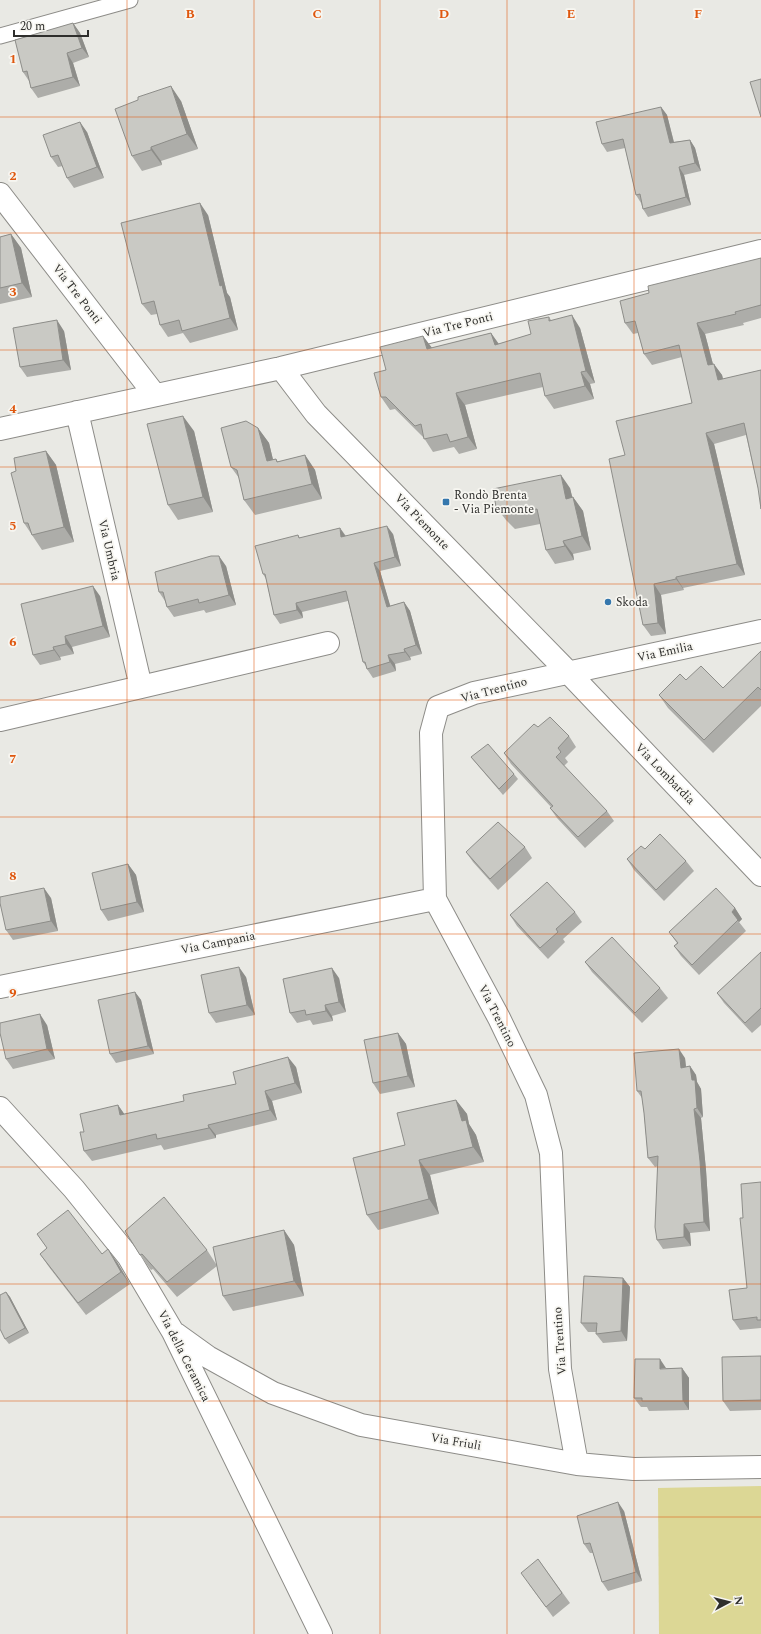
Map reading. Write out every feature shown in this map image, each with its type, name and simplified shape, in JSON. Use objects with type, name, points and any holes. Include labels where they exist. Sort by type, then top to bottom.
[{"type":"street","name":"Via Tre Ponti","points":[[0,194],[155,395]]},
{"type":"street","name":"Via Tre Ponti","points":[[0,429],[281,368],[761,251]]},
{"type":"street","name":"Via Piemonte","points":[[281,368],[316,414],[568,672]]},
{"type":"street","name":"Via Umbria","points":[[78,412],[141,687]]},
{"type":"street","name":"Via Emilia","points":[[568,672],[761,631]]},
{"type":"street","points":[[0,720],[328,644]]},
{"type":"street","name":"Via Lombardia","points":[[568,672],[761,875]]},
{"type":"street","name":"Via Trentino","points":[[568,672],[474,693],[438,707],[431,733],[435,899],[499,1018],[536,1095],[551,1153],[560,1369],[576,1464]]},
{"type":"street","name":"Via Campania","points":[[0,987],[435,899]]},
{"type":"street","name":"Via della Ceramica","points":[[0,1108],[74,1189],[128,1256],[173,1332],[321,1634]]},
{"type":"street","name":"Via Friuli","points":[[173,1332],[208,1357],[272,1393],[361,1426],[576,1464],[634,1469],[761,1467]]},
{"type":"lane","points":[[0,36],[130,0]]},
{"type":"shaded area","points":[[761,1486],[761,1634],[659,1634],[658,1488]]},
{"type":"building","points":[[73,23],[82,48],[67,53],[73,77],[31,88],[27,71],[23,72],[15,40]]},
{"type":"building","points":[[761,79],[761,117],[750,82]]},
{"type":"building","points":[[171,86],[187,134],[151,147],[151,150],[132,156],[115,109],[138,100],[138,97]]},
{"type":"building","points":[[661,107],[670,143],[690,140],[695,163],[679,167],[686,197],[643,209],[640,194],[636,195],[623,139],[602,144],[596,122]]},
{"type":"building","points":[[80,122],[97,167],[67,178],[58,155],[51,157],[43,135]]},
{"type":"building","points":[[200,203],[220,286],[222,285],[230,318],[182,331],[179,320],[160,325],[154,301],[142,304],[121,223]]},
{"type":"building","points":[[11,234],[22,283],[0,288],[0,237]]},
{"type":"building","points":[[761,258],[761,305],[735,312],[736,314],[697,323],[708,365],[714,364],[718,380],[761,370],[761,509],[744,423],[706,433],[737,564],[676,577],[676,579],[654,584],[658,623],[643,625],[609,459],[625,455],[616,421],[692,403],[679,345],[644,354],[635,321],[625,323],[620,301],[649,293],[648,286]]},
{"type":"building","points":[[572,315],[586,371],[581,372],[585,386],[545,396],[540,373],[456,393],[468,437],[450,442],[447,434],[424,439],[421,424],[415,426],[386,397],[381,397],[374,373],[386,370],[380,347],[423,336],[427,349],[491,333],[495,345],[531,334],[528,321],[549,317],[549,321]]},
{"type":"building","points":[[57,320],[63,360],[20,367],[13,328]]},
{"type":"building","points":[[183,416],[203,497],[168,505],[147,424]]},
{"type":"building","points":[[246,421],[258,428],[267,461],[276,459],[277,462],[305,455],[312,484],[244,500],[237,470],[231,467],[221,428]]},
{"type":"building","points":[[46,451],[64,527],[32,535],[28,523],[24,523],[11,473],[16,471],[14,458]]},
{"type":"building","points":[[561,475],[566,499],[573,497],[582,536],[563,541],[565,546],[546,550],[537,509],[505,515],[496,507],[493,489]]},
{"type":"building","points":[[387,526],[395,557],[374,563],[387,607],[404,602],[416,645],[404,649],[405,652],[388,655],[390,662],[367,669],[365,662],[363,662],[346,591],[296,603],[297,610],[274,615],[265,574],[263,574],[255,546],[298,535],[299,538],[340,528],[341,537]]},
{"type":"building","points":[[211,556],[219,556],[229,595],[199,603],[198,599],[167,607],[163,592],[159,592],[155,572]]},
{"type":"building","points":[[93,586],[103,626],[65,636],[66,644],[53,647],[54,650],[33,655],[21,604]]},
{"type":"building","points":[[761,651],[761,690],[758,687],[704,740],[659,695],[680,674],[686,680],[701,666],[723,688]]},
{"type":"building","points":[[550,717],[569,736],[558,748],[561,752],[556,757],[607,811],[578,837],[550,808],[553,806],[504,753],[534,724],[538,727]]},
{"type":"building","points":[[488,744],[514,774],[499,789],[471,757]]},
{"type":"building","points":[[498,822],[525,847],[490,879],[466,852]]},
{"type":"building","points":[[660,834],[686,861],[656,890],[627,859],[641,846],[645,849]]},
{"type":"building","points":[[128,864],[137,902],[101,910],[92,873]]},
{"type":"building","points":[[547,882],[575,912],[556,929],[558,932],[540,948],[510,915]]},
{"type":"building","points":[[44,888],[51,921],[6,930],[0,897]]},
{"type":"building","points":[[716,888],[735,908],[732,912],[738,920],[692,965],[674,946],[678,943],[669,932]]},
{"type":"building","points":[[612,937],[660,988],[635,1013],[585,962]]},
{"type":"building","points":[[761,952],[761,1008],[745,1023],[717,993]]},
{"type":"building","points":[[239,967],[247,1005],[209,1013],[201,975]]},
{"type":"building","points":[[332,968],[339,1002],[325,1005],[326,1011],[306,1015],[305,1010],[290,1013],[283,979]]},
{"type":"building","points":[[135,992],[148,1046],[110,1054],[98,1000]]},
{"type":"building","points":[[40,1014],[47,1049],[6,1059],[0,1033],[0,1023]]},
{"type":"building","points":[[398,1033],[408,1076],[373,1083],[364,1040]]},
{"type":"building","points":[[679,1049],[681,1068],[690,1066],[692,1080],[695,1080],[697,1108],[694,1109],[700,1161],[704,1222],[684,1224],[684,1237],[657,1240],[655,1227],[658,1156],[648,1158],[641,1091],[637,1091],[634,1053]]},
{"type":"building","points":[[288,1057],[295,1083],[265,1091],[270,1110],[208,1125],[209,1128],[157,1139],[156,1134],[84,1151],[80,1132],[84,1132],[80,1114],[118,1105],[120,1115],[184,1101],[183,1095],[236,1084],[233,1072]]},
{"type":"building","points":[[456,1100],[462,1121],[466,1120],[473,1147],[419,1160],[429,1199],[367,1215],[353,1158],[405,1145],[397,1113]]},
{"type":"building","points":[[761,1182],[761,1320],[757,1320],[757,1317],[733,1320],[729,1290],[747,1288],[740,1218],[743,1218],[741,1184]]},
{"type":"building","points":[[164,1197],[207,1250],[167,1282],[142,1254],[140,1255],[125,1231]]},
{"type":"building","points":[[68,1210],[102,1254],[108,1249],[121,1272],[78,1303],[40,1254],[47,1248],[37,1234]]},
{"type":"building","points":[[284,1230],[294,1281],[223,1296],[213,1247]]},
{"type":"building","points":[[584,1276],[623,1278],[621,1331],[596,1334],[597,1323],[581,1323]]},
{"type":"building","points":[[6,1292],[25,1328],[5,1339],[0,1329],[0,1295]]},
{"type":"building","points":[[761,1356],[761,1400],[723,1401],[722,1357]]},
{"type":"building","points":[[635,1359],[660,1359],[660,1369],[682,1368],[683,1401],[642,1401],[642,1398],[634,1398]]},
{"type":"building","points":[[618,1502],[636,1572],[602,1582],[590,1543],[584,1544],[577,1516]]},
{"type":"building","points":[[538,1559],[562,1593],[546,1607],[521,1573]]},
{"type":"place","name":"Rondò Brenta - Via Piemonte","points":[[446,502]]},
{"type":"place","name":"Skoda","points":[[608,602]]}]
